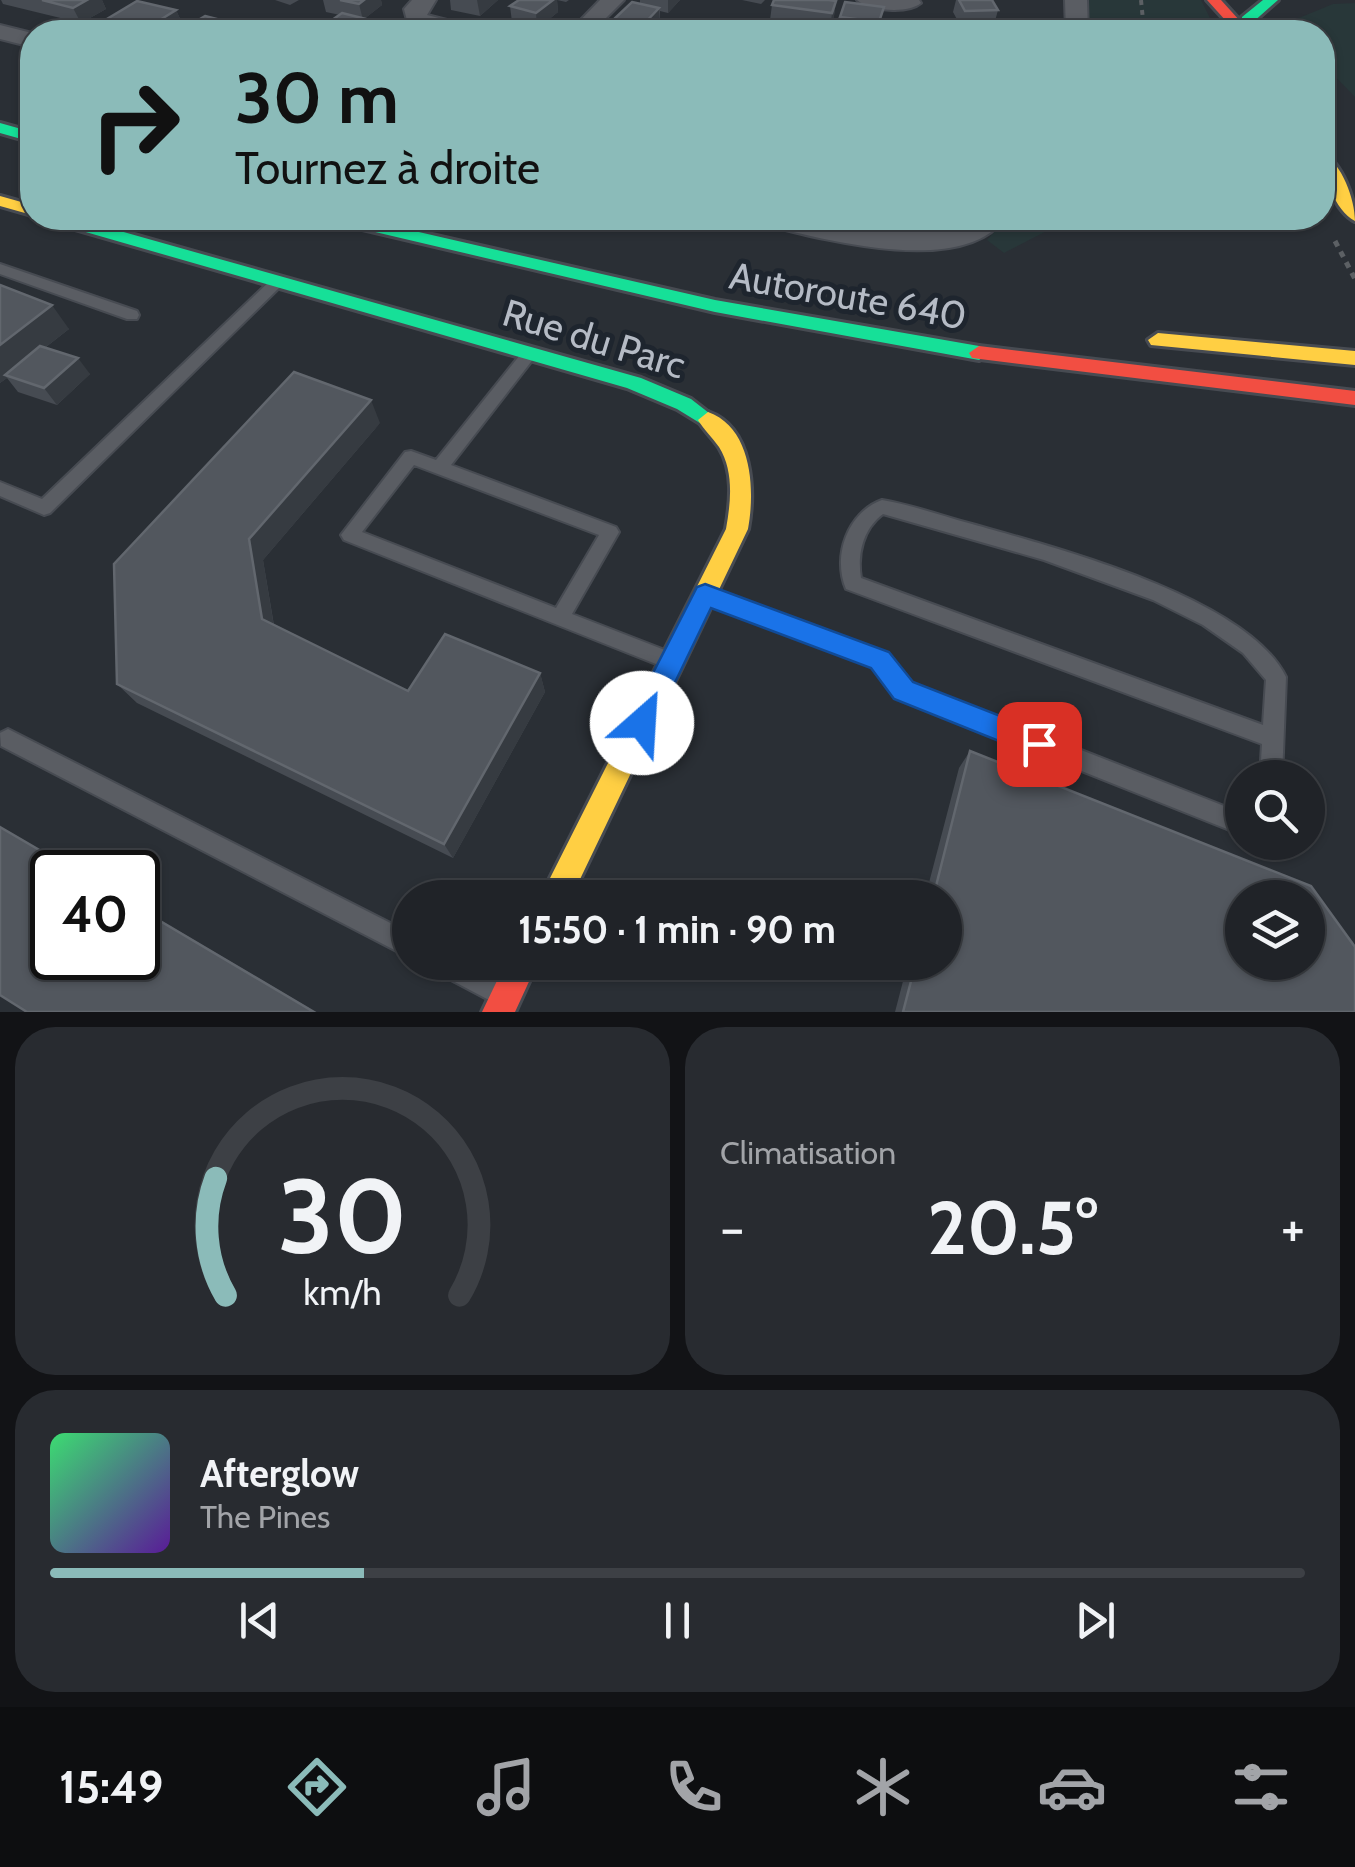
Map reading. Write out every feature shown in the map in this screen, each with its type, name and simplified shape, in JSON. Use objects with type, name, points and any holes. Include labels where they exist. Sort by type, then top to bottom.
[{"type":"main road","points":[[1214,0],[1244,20]]},
{"type":"main road","points":[[1246,20],[1271,0]]},
{"type":"main road","points":[[1335,180],[1355,216]]},
{"type":"main road","name":"Rue du Parc","points":[[99,230],[680,400],[722,432],[740,462],[746,492],[737,529],[564,880]]},
{"type":"main road","name":"Autoroute 640","points":[[384,230],[584,281],[834,331],[1085,369],[1355,398]]},
{"type":"main road","points":[[1129,336],[1355,358]]},
{"type":"main road","points":[[503,1004],[514,980]]},
{"type":"street","points":[[423,20],[416,18],[414,8],[425,0]]},
{"type":"street","points":[[592,20],[613,0]]},
{"type":"street","points":[[868,0],[910,1]]},
{"type":"street","points":[[851,230],[930,242],[964,237],[974,230]]},
{"type":"lane","points":[[0,269],[132,314]]},
{"type":"lane","points":[[0,488],[44,508],[278,281]]},
{"type":"lane","points":[[439,468],[530,354]]},
{"type":"lane","points":[[560,618],[610,532],[412,457],[350,536],[672,662]]},
{"type":"lane","points":[[1271,760],[1276,676],[1267,660],[1177,602],[895,509],[882,507],[867,516],[848,562],[847,572],[853,583],[1272,738]]},
{"type":"lane","points":[[705,595],[880,660],[903,690],[1225,817]]},
{"type":"lane","points":[[8,739],[392,937]]},
{"type":"lane","points":[[469,980],[503,1004]]},
{"type":"path","points":[[1330,233],[1355,279]]},
{"type":"shaded area","points":[[1088,0],[1201,0],[1211,20],[1089,20]]},
{"type":"shaded area","points":[[1355,3],[1355,97],[1335,76],[1335,20],[1294,20],[1333,4]]},
{"type":"shaded area","points":[[996,230],[1049,230],[1004,253],[987,240]]},
{"type":"building","points":[[42,0],[87,0],[73,8]]},
{"type":"building","points":[[519,0],[553,0],[536,13],[510,6]]},
{"type":"building","points":[[774,0],[836,1],[832,13],[772,5]]},
{"type":"building","points":[[959,0],[992,0],[998,10],[965,11]]},
{"type":"building","points":[[137,1],[176,10],[160,20],[107,19]]},
{"type":"building","points":[[632,2],[659,8],[648,20],[613,20]]},
{"type":"building","points":[[845,2],[884,7],[880,20],[840,17]]},
{"type":"building","points":[[342,13],[370,20],[332,20]]},
{"type":"building","points":[[0,285],[52,305],[0,345]]},
{"type":"building","points":[[40,346],[78,358],[44,388],[5,375]]},
{"type":"building","points":[[294,372],[371,400],[249,539],[262,619],[408,691],[445,634],[540,673],[444,844],[117,684],[114,564]]},
{"type":"building","points":[[970,751],[1225,852],[1225,860],[1245,860],[1296,880],[1225,880],[1225,980],[1325,980],[1325,905],[1355,947],[1355,1012],[903,1012],[911,980],[962,980],[962,880],[938,880]]},
{"type":"building","points":[[0,827],[39,850],[30,850],[30,980],[160,980],[160,921],[314,1012],[27,1012],[0,995]]},
{"type":"traffic: fast","points":[[1247,20],[1271,0]]},
{"type":"traffic: fast","points":[[0,128],[20,134]]},
{"type":"traffic: fast","points":[[99,230],[634,383],[684,404],[708,420]]},
{"type":"traffic: fast","points":[[389,230],[715,306],[979,353]]},
{"type":"traffic: slow","points":[[1335,180],[1355,216]]},
{"type":"traffic: slow","points":[[0,201],[20,207]]},
{"type":"traffic: slow","points":[[1158,340],[1355,358]]},
{"type":"traffic: slow","points":[[564,880],[737,529],[739,470],[729,444],[708,420]]},
{"type":"traffic: jam","points":[[1214,0],[1232,20]]},
{"type":"traffic: jam","points":[[979,353],[1355,398]]},
{"type":"traffic: jam","points":[[498,1012],[514,980]]},
{"type":"route","points":[[642,723],[705,595],[880,660],[903,690],[1039,744]]}]
